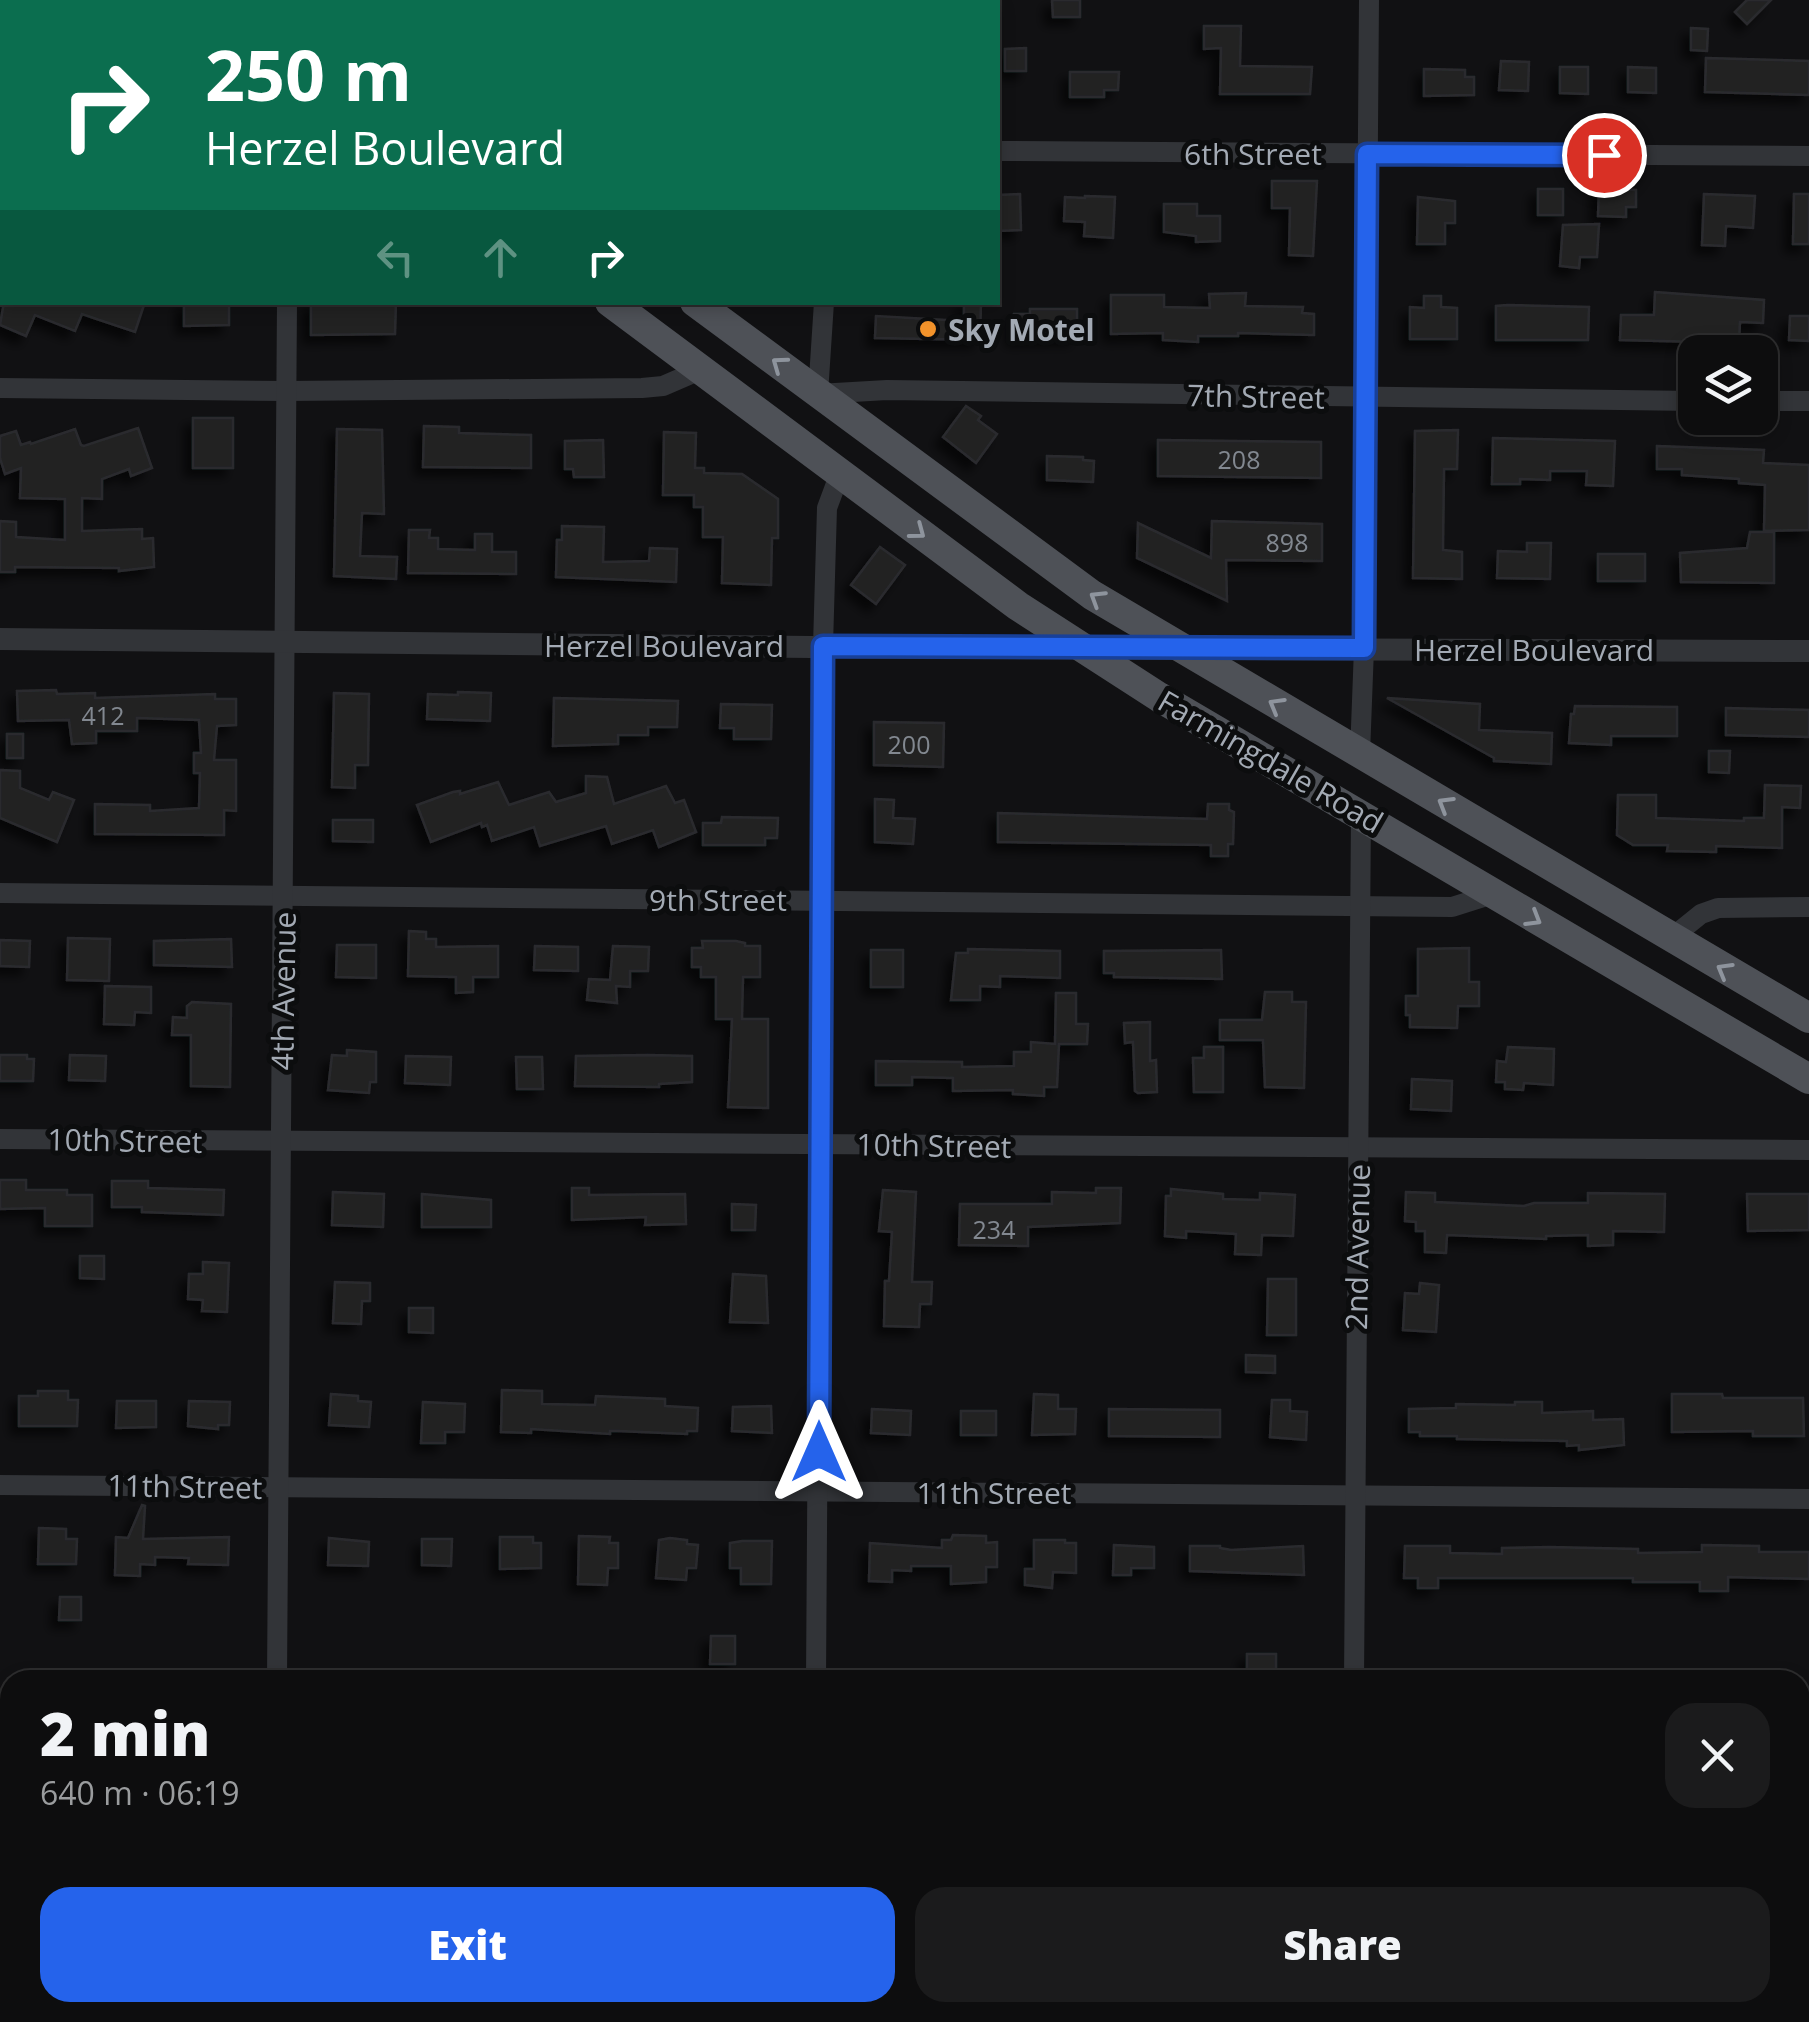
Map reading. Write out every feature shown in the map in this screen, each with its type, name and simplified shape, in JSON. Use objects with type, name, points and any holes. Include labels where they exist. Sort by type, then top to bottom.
[{"type":"main road","name":"Farmingdale Road","points":[[614,305],[1018,606],[1159,696],[1809,1079]]},
{"type":"main road","name":"Farmingdale Road","points":[[699,305],[1044,562],[1180,648],[1809,1018]]},
{"type":"street","points":[[1360,754],[1369,0]]},
{"type":"street","name":"6th Street","points":[[1000,151],[1809,156]]},
{"type":"street","name":"4th Avenue","points":[[277,1670],[287,305]]},
{"type":"street","points":[[818,394],[824,305]]},
{"type":"street","points":[[0,388],[286,392],[642,388],[672,384],[700,370]]},
{"type":"street","name":"7th Street","points":[[818,394],[887,390],[1678,401]]},
{"type":"street","points":[[1778,401],[1809,401]]},
{"type":"street","points":[[816,1670],[823,646],[827,508],[840,474]]},
{"type":"street","name":"Herzel Boulevard","points":[[0,638],[1809,651]]},
{"type":"street","name":"2nd Avenue","points":[[1354,1670],[1361,814]]},
{"type":"street","name":"9th Street","points":[[0,893],[1452,907],[1493,894]]},
{"type":"street","points":[[1670,939],[1701,914],[1718,908],[1809,907]]},
{"type":"street","name":"10th Street","points":[[0,1138],[1809,1150]]},
{"type":"street","name":"11th Street","points":[[0,1485],[1809,1499]]},
{"type":"building","points":[[1052,0],[1080,0],[1080,17],[1053,17]]},
{"type":"building","points":[[1747,0],[1771,0],[1747,24],[1735,12]]},
{"type":"building","points":[[1204,26],[1241,26],[1240,66],[1312,67],[1310,94],[1220,94],[1221,48],[1204,49]]},
{"type":"building","points":[[1691,28],[1708,29],[1707,51],[1691,50]]},
{"type":"building","points":[[1026,48],[1026,71],[1005,71],[1005,49]]},
{"type":"building","points":[[1706,58],[1809,61],[1809,95],[1705,92]]},
{"type":"building","points":[[1501,61],[1529,62],[1528,91],[1499,90]]},
{"type":"building","points":[[1560,67],[1588,67],[1588,94],[1560,93]]},
{"type":"building","points":[[1628,67],[1656,68],[1656,93],[1628,92]]},
{"type":"building","points":[[1424,69],[1465,70],[1465,77],[1474,77],[1474,95],[1424,96]]},
{"type":"building","points":[[1070,72],[1119,72],[1118,90],[1104,90],[1104,97],[1070,97]]},
{"type":"building","points":[[1272,181],[1317,181],[1313,256],[1289,255],[1290,208],[1272,208]]},
{"type":"building","points":[[1599,188],[1636,190],[1636,207],[1626,207],[1626,217],[1598,216]]},
{"type":"building","points":[[1538,189],[1563,189],[1563,215],[1538,215]]},
{"type":"building","points":[[1020,194],[1021,230],[1000,231],[1000,195]]},
{"type":"building","points":[[1704,194],[1755,196],[1753,228],[1726,226],[1725,246],[1702,245]]},
{"type":"building","points":[[1794,194],[1809,194],[1809,244],[1793,244]]},
{"type":"building","points":[[1065,197],[1115,197],[1113,238],[1084,236],[1085,222],[1064,221]]},
{"type":"building","points":[[1418,197],[1455,201],[1455,223],[1445,223],[1445,244],[1417,244]]},
{"type":"building","points":[[1164,204],[1197,204],[1197,216],[1220,216],[1220,241],[1196,242],[1196,236],[1164,232]]},
{"type":"building","points":[[1599,224],[1597,257],[1580,257],[1579,268],[1560,266],[1563,225]]},
{"type":"building","points":[[1655,292],[1764,300],[1763,323],[1740,322],[1739,335],[1678,335],[1678,341],[1620,340],[1621,315],[1654,315]]},
{"type":"building","points":[[1246,293],[1245,306],[1303,307],[1302,313],[1314,314],[1314,335],[1238,333],[1198,336],[1198,342],[1163,340],[1163,333],[1111,334],[1111,295],[1164,295],[1164,307],[1210,308],[1209,294]]},
{"type":"building","points":[[1424,296],[1441,296],[1441,307],[1457,308],[1457,339],[1410,339],[1410,307],[1424,308]]},
{"type":"building","points":[[3,305],[144,305],[135,332],[82,314],[75,331],[35,315],[26,336],[0,325]]},
{"type":"building","points":[[184,305],[229,305],[229,325],[184,326]]},
{"type":"building","points":[[311,305],[396,305],[395,334],[311,335]]},
{"type":"building","name":"Sky Motel","points":[[964,305],[981,305],[980,340],[875,338],[876,316],[964,321]]},
{"type":"building","points":[[1496,306],[1589,307],[1588,340],[1496,340]]},
{"type":"building","points":[[1030,309],[1077,309],[1077,337],[1014,338],[1014,314],[1030,314]]},
{"type":"building","points":[[1790,316],[1809,316],[1809,341],[1789,340]]},
{"type":"building","points":[[966,406],[997,434],[976,463],[943,437]]},
{"type":"building","points":[[193,418],[233,418],[233,468],[193,468]]},
{"type":"building","points":[[424,426],[459,427],[459,433],[531,435],[531,468],[423,467]]},
{"type":"building","points":[[138,428],[152,468],[131,476],[129,469],[102,479],[102,499],[82,498],[82,531],[142,529],[142,539],[153,538],[154,567],[119,571],[15,567],[15,572],[0,572],[0,521],[16,522],[16,537],[65,540],[65,499],[20,498],[21,468],[5,474],[0,436],[16,431],[21,445],[75,429],[84,446]]},
{"type":"building","points":[[337,429],[382,430],[384,514],[362,513],[360,556],[397,557],[396,579],[334,576]]},
{"type":"building","points":[[1458,430],[1457,469],[1444,469],[1443,550],[1462,552],[1462,579],[1413,578],[1415,431]]},
{"type":"building","points":[[664,432],[696,433],[695,468],[704,468],[704,473],[742,474],[778,499],[778,538],[772,538],[771,585],[722,583],[723,537],[703,537],[703,507],[694,507],[694,495],[663,495]]},
{"type":"building","points":[[1493,438],[1615,441],[1613,486],[1586,485],[1587,471],[1550,471],[1550,480],[1520,479],[1520,484],[1492,484]]},
{"type":"building","points":[[603,440],[604,477],[574,477],[573,469],[565,469],[565,441]]},
{"type":"building","points":[[1158,440],[1321,442],[1321,478],[1158,476]]},
{"type":"building","points":[[1657,446],[1764,450],[1763,463],[1809,465],[1809,530],[1764,531],[1765,485],[1682,475],[1682,469],[1657,469]]},
{"type":"building","points":[[1047,456],[1094,461],[1093,482],[1047,480]]},
{"type":"building","points":[[1212,521],[1322,524],[1322,561],[1226,560],[1227,601],[1137,558],[1138,523],[1211,558]]},
{"type":"building","points":[[562,526],[604,527],[603,562],[649,561],[650,548],[677,549],[676,582],[556,577],[557,540],[562,540]]},
{"type":"building","points":[[409,530],[430,530],[429,538],[438,538],[438,549],[475,550],[475,534],[492,534],[492,552],[516,552],[516,574],[408,573]]},
{"type":"building","points":[[1750,532],[1774,532],[1774,583],[1681,582],[1680,553],[1747,548]]},
{"type":"building","points":[[1527,543],[1551,543],[1550,579],[1497,578],[1498,551],[1527,552]]},
{"type":"building","points":[[880,547],[905,565],[876,604],[851,585]]},
{"type":"building","points":[[1598,554],[1645,554],[1645,581],[1598,581]]},
{"type":"building","points":[[56,690],[57,694],[95,693],[95,698],[215,694],[215,699],[236,699],[236,725],[217,726],[214,760],[236,760],[236,811],[224,810],[224,835],[95,834],[95,804],[150,805],[150,811],[199,808],[200,773],[194,773],[194,753],[201,753],[199,720],[137,718],[137,731],[96,731],[96,743],[72,744],[69,720],[18,721],[17,691]]},
{"type":"building","points":[[334,693],[369,694],[368,765],[355,765],[355,788],[332,787]]},
{"type":"building","points":[[491,693],[490,721],[427,719],[428,694]]},
{"type":"building","points":[[554,698],[678,701],[677,727],[648,727],[648,735],[618,735],[618,744],[553,746]]},
{"type":"building","points":[[1387,698],[1480,704],[1479,730],[1552,733],[1551,764],[1494,761]]},
{"type":"building","points":[[721,704],[772,705],[771,739],[734,739],[734,728],[720,728]]},
{"type":"building","points":[[1575,706],[1677,707],[1677,736],[1611,736],[1611,745],[1569,743]]},
{"type":"building","points":[[1726,708],[1809,710],[1809,737],[1726,735]]},
{"type":"building","points":[[874,722],[944,723],[943,767],[874,765]]},
{"type":"building","points":[[7,734],[23,734],[23,758],[7,758]]},
{"type":"building","points":[[1709,751],[1730,751],[1729,773],[1709,772]]},
{"type":"building","points":[[0,770],[20,771],[20,788],[49,800],[53,792],[74,800],[57,842],[0,818]]},
{"type":"building","points":[[586,776],[607,777],[614,804],[666,786],[675,803],[684,800],[696,832],[659,847],[653,830],[612,844],[606,826],[540,846],[534,827],[492,841],[487,825],[482,827],[481,823],[431,842],[417,805],[498,782],[509,805],[549,792],[556,802],[586,793]]},
{"type":"building","points":[[1765,785],[1801,786],[1800,808],[1782,807],[1782,848],[1716,846],[1716,852],[1667,851],[1668,845],[1633,845],[1617,835],[1618,795],[1656,795],[1656,818],[1744,821],[1764,818]]},
{"type":"building","points":[[875,799],[894,800],[893,818],[915,819],[913,844],[875,842]]},
{"type":"building","points":[[1208,804],[1229,804],[1229,810],[1234,812],[1233,844],[1228,844],[1228,856],[1211,856],[1211,845],[998,842],[998,813],[1207,819]]},
{"type":"building","points":[[722,817],[778,818],[777,838],[765,838],[765,845],[703,845],[703,823],[721,823]]},
{"type":"building","points":[[333,820],[373,820],[373,842],[333,841]]},
{"type":"building","points":[[409,931],[426,932],[426,939],[436,939],[436,947],[498,946],[498,977],[473,977],[473,992],[456,993],[456,977],[408,976]]},
{"type":"building","points":[[68,938],[110,939],[109,981],[67,980]]},
{"type":"building","points":[[231,939],[232,967],[154,965],[154,941]]},
{"type":"building","points":[[0,940],[30,941],[29,967],[0,966]]},
{"type":"building","points":[[702,941],[760,946],[760,977],[743,977],[742,1019],[768,1019],[768,1108],[728,1107],[732,1019],[716,1019],[716,977],[701,977],[701,967],[692,967],[692,948],[703,948]]},
{"type":"building","points":[[337,945],[376,945],[376,978],[336,977]]},
{"type":"building","points":[[535,946],[578,947],[578,971],[534,970]]},
{"type":"building","points":[[613,946],[649,947],[648,971],[630,971],[630,987],[616,986],[617,1003],[587,1000],[589,979],[610,980]]},
{"type":"building","points":[[1469,948],[1469,982],[1479,982],[1479,1006],[1458,1006],[1457,1028],[1410,1027],[1406,996],[1418,996],[1418,949]]},
{"type":"building","points":[[968,949],[1060,951],[1060,978],[1000,976],[1000,987],[980,986],[980,1000],[951,1000],[956,953],[968,953]]},
{"type":"building","points":[[871,950],[903,950],[903,987],[871,987]]},
{"type":"building","points":[[1221,950],[1222,979],[1114,977],[1114,973],[1104,973],[1104,951]]},
{"type":"building","points":[[105,986],[151,987],[151,1013],[135,1012],[134,1025],[104,1024]]},
{"type":"building","points":[[1265,992],[1292,992],[1292,1002],[1306,1002],[1304,1088],[1265,1087],[1263,1040],[1220,1040],[1220,1020],[1262,1020]]},
{"type":"building","points":[[1056,993],[1076,993],[1076,1024],[1088,1024],[1087,1044],[1059,1044],[1057,1087],[1044,1087],[1044,1096],[1013,1094],[1013,1090],[953,1091],[953,1078],[912,1077],[912,1085],[876,1085],[876,1061],[1014,1066],[1014,1052],[1031,1052],[1031,1042],[1055,1044]]},
{"type":"building","points":[[192,1002],[231,1004],[230,1087],[191,1086],[191,1035],[172,1035],[173,1017],[187,1018],[187,1006]]},
{"type":"building","points":[[1150,1022],[1150,1061],[1156,1060],[1157,1092],[1138,1093],[1133,1042],[1125,1043],[1124,1023]]},
{"type":"building","points":[[1204,1047],[1223,1047],[1223,1092],[1194,1092],[1193,1058],[1204,1058]]},
{"type":"building","points":[[1508,1047],[1554,1049],[1553,1085],[1524,1083],[1523,1090],[1505,1089],[1505,1082],[1496,1082],[1497,1061],[1506,1062]]},
{"type":"building","points":[[347,1050],[376,1052],[376,1082],[370,1082],[369,1093],[328,1090],[332,1055],[347,1056]]},
{"type":"building","points":[[0,1055],[27,1055],[27,1059],[34,1059],[33,1081],[0,1081]]},
{"type":"building","points":[[70,1055],[106,1056],[105,1081],[69,1080]]},
{"type":"building","points":[[406,1056],[451,1057],[450,1085],[405,1083]]},
{"type":"building","points":[[576,1056],[692,1056],[692,1082],[659,1087],[575,1086]]},
{"type":"building","points":[[516,1057],[542,1057],[543,1089],[517,1089]]},
{"type":"building","points":[[1412,1079],[1452,1081],[1451,1111],[1411,1109]]},
{"type":"building","points":[[0,1180],[26,1180],[26,1190],[67,1190],[67,1195],[92,1195],[92,1226],[45,1226],[45,1208],[0,1209]]},
{"type":"building","points":[[112,1181],[148,1181],[148,1188],[224,1190],[223,1215],[112,1207]]},
{"type":"building","points":[[572,1188],[589,1188],[589,1195],[685,1194],[686,1224],[645,1225],[646,1217],[572,1220]]},
{"type":"building","points":[[1096,1188],[1121,1188],[1120,1223],[1028,1227],[1028,1246],[959,1245],[960,1204],[1052,1204],[1052,1192],[1096,1193]]},
{"type":"building","points":[[1171,1189],[1223,1194],[1223,1199],[1260,1200],[1260,1193],[1295,1195],[1293,1236],[1262,1235],[1261,1255],[1235,1254],[1236,1234],[1186,1231],[1186,1238],[1165,1236],[1166,1196],[1171,1196]]},
{"type":"building","points":[[883,1190],[916,1192],[912,1282],[932,1282],[931,1304],[920,1304],[919,1327],[884,1326],[892,1232],[879,1231]]},
{"type":"building","points":[[333,1192],[384,1194],[383,1227],[332,1225]]},
{"type":"building","points":[[1406,1192],[1435,1193],[1435,1202],[1524,1206],[1588,1203],[1588,1193],[1665,1194],[1664,1232],[1613,1231],[1613,1245],[1588,1246],[1588,1235],[1546,1239],[1447,1235],[1446,1253],[1425,1252],[1425,1231],[1416,1231],[1416,1222],[1405,1221]]},
{"type":"building","points":[[422,1194],[491,1200],[491,1227],[422,1227]]},
{"type":"building","points":[[1747,1194],[1809,1194],[1809,1230],[1748,1231]]},
{"type":"building","points":[[732,1204],[756,1205],[755,1230],[732,1230]]},
{"type":"building","points":[[80,1256],[104,1256],[104,1279],[80,1278]]},
{"type":"building","points":[[203,1262],[229,1263],[227,1312],[202,1311],[203,1300],[188,1299],[189,1274],[203,1274]]},
{"type":"building","points":[[733,1274],[766,1276],[768,1323],[730,1322]]},
{"type":"building","points":[[1268,1279],[1296,1279],[1296,1335],[1267,1335]]},
{"type":"building","points":[[335,1282],[370,1283],[370,1301],[362,1301],[361,1324],[333,1323]]},
{"type":"building","points":[[1420,1283],[1439,1285],[1436,1332],[1403,1330],[1405,1293],[1419,1294]]},
{"type":"building","points":[[409,1308],[433,1308],[433,1333],[409,1332]]},
{"type":"building","points":[[1246,1355],[1275,1356],[1275,1373],[1246,1372]]},
{"type":"building","points":[[502,1390],[542,1391],[542,1404],[595,1405],[596,1396],[665,1399],[665,1406],[698,1408],[697,1431],[501,1432]]},
{"type":"building","points":[[38,1391],[68,1391],[68,1400],[78,1400],[77,1426],[19,1426],[19,1396],[38,1396]]},
{"type":"building","points":[[331,1394],[358,1396],[358,1401],[371,1402],[369,1427],[329,1425]]},
{"type":"building","points":[[1034,1394],[1058,1395],[1058,1409],[1076,1409],[1075,1434],[1032,1435]]},
{"type":"building","points":[[1672,1394],[1803,1398],[1804,1436],[1753,1436],[1753,1431],[1672,1432]]},
{"type":"building","points":[[1272,1400],[1290,1400],[1290,1411],[1307,1412],[1306,1440],[1270,1437]]},
{"type":"building","points":[[117,1401],[156,1401],[156,1427],[116,1428]]},
{"type":"building","points":[[189,1401],[230,1402],[229,1425],[218,1425],[218,1429],[188,1426]]},
{"type":"building","points":[[423,1402],[465,1404],[464,1432],[445,1432],[445,1443],[421,1443]]},
{"type":"building","points":[[1542,1402],[1542,1413],[1593,1411],[1593,1420],[1623,1419],[1624,1445],[1579,1450],[1579,1445],[1567,1446],[1567,1441],[1457,1439],[1409,1432],[1409,1409]]},
{"type":"building","points":[[771,1406],[772,1433],[732,1431],[733,1407]]},
{"type":"building","points":[[872,1409],[911,1411],[910,1435],[871,1433]]},
{"type":"building","points":[[1109,1409],[1220,1410],[1220,1437],[1109,1436]]},
{"type":"building","points":[[961,1411],[996,1411],[996,1435],[961,1435]]},
{"type":"building","points":[[142,1505],[143,1539],[229,1537],[228,1565],[188,1564],[189,1558],[155,1557],[155,1565],[140,1564],[140,1576],[115,1575],[116,1537],[128,1538]]},
{"type":"building","points":[[39,1528],[66,1529],[66,1539],[77,1539],[76,1564],[38,1564]]},
{"type":"building","points":[[953,1535],[986,1536],[986,1543],[997,1542],[997,1567],[986,1567],[986,1582],[951,1584],[951,1566],[911,1566],[911,1571],[892,1570],[892,1582],[869,1581],[870,1543],[942,1548],[942,1540],[951,1540]]},
{"type":"building","points":[[579,1536],[610,1537],[609,1543],[618,1543],[618,1568],[608,1568],[607,1585],[578,1584]]},
{"type":"building","points":[[500,1537],[533,1537],[533,1543],[541,1543],[541,1568],[500,1569]]},
{"type":"building","points":[[329,1538],[369,1542],[368,1566],[328,1565]]},
{"type":"building","points":[[670,1538],[698,1545],[696,1568],[687,1568],[686,1580],[656,1578],[659,1540]]},
{"type":"building","points":[[422,1539],[452,1539],[451,1566],[422,1565]]},
{"type":"building","points":[[1034,1540],[1076,1543],[1076,1573],[1053,1572],[1052,1588],[1025,1585],[1025,1569],[1034,1569]]},
{"type":"building","points":[[772,1541],[771,1584],[741,1584],[741,1568],[730,1568],[730,1543]]},
{"type":"building","points":[[1114,1545],[1154,1547],[1154,1568],[1131,1568],[1131,1575],[1113,1575]]},
{"type":"building","points":[[1702,1545],[1759,1546],[1759,1552],[1809,1552],[1809,1579],[1728,1577],[1728,1591],[1700,1591],[1700,1582],[1633,1582],[1633,1578],[1438,1578],[1438,1588],[1418,1588],[1418,1578],[1404,1578],[1405,1546],[1450,1546],[1450,1553],[1502,1554],[1502,1548],[1549,1547],[1638,1549],[1638,1553],[1702,1552]]},
{"type":"building","points":[[1190,1546],[1231,1550],[1303,1546],[1304,1575],[1190,1571]]},
{"type":"building","points":[[60,1597],[81,1597],[81,1620],[59,1620]]},
{"type":"building","points":[[711,1636],[735,1636],[735,1664],[710,1664]]},
{"type":"building","points":[[1247,1654],[1276,1654],[1276,1670],[1247,1670]]},
{"type":"place","name":"Sky Motel","points":[[928,329]]},
{"type":"route","points":[[819,1452],[823,646],[1364,648],[1367,154],[1604,155]]}]
